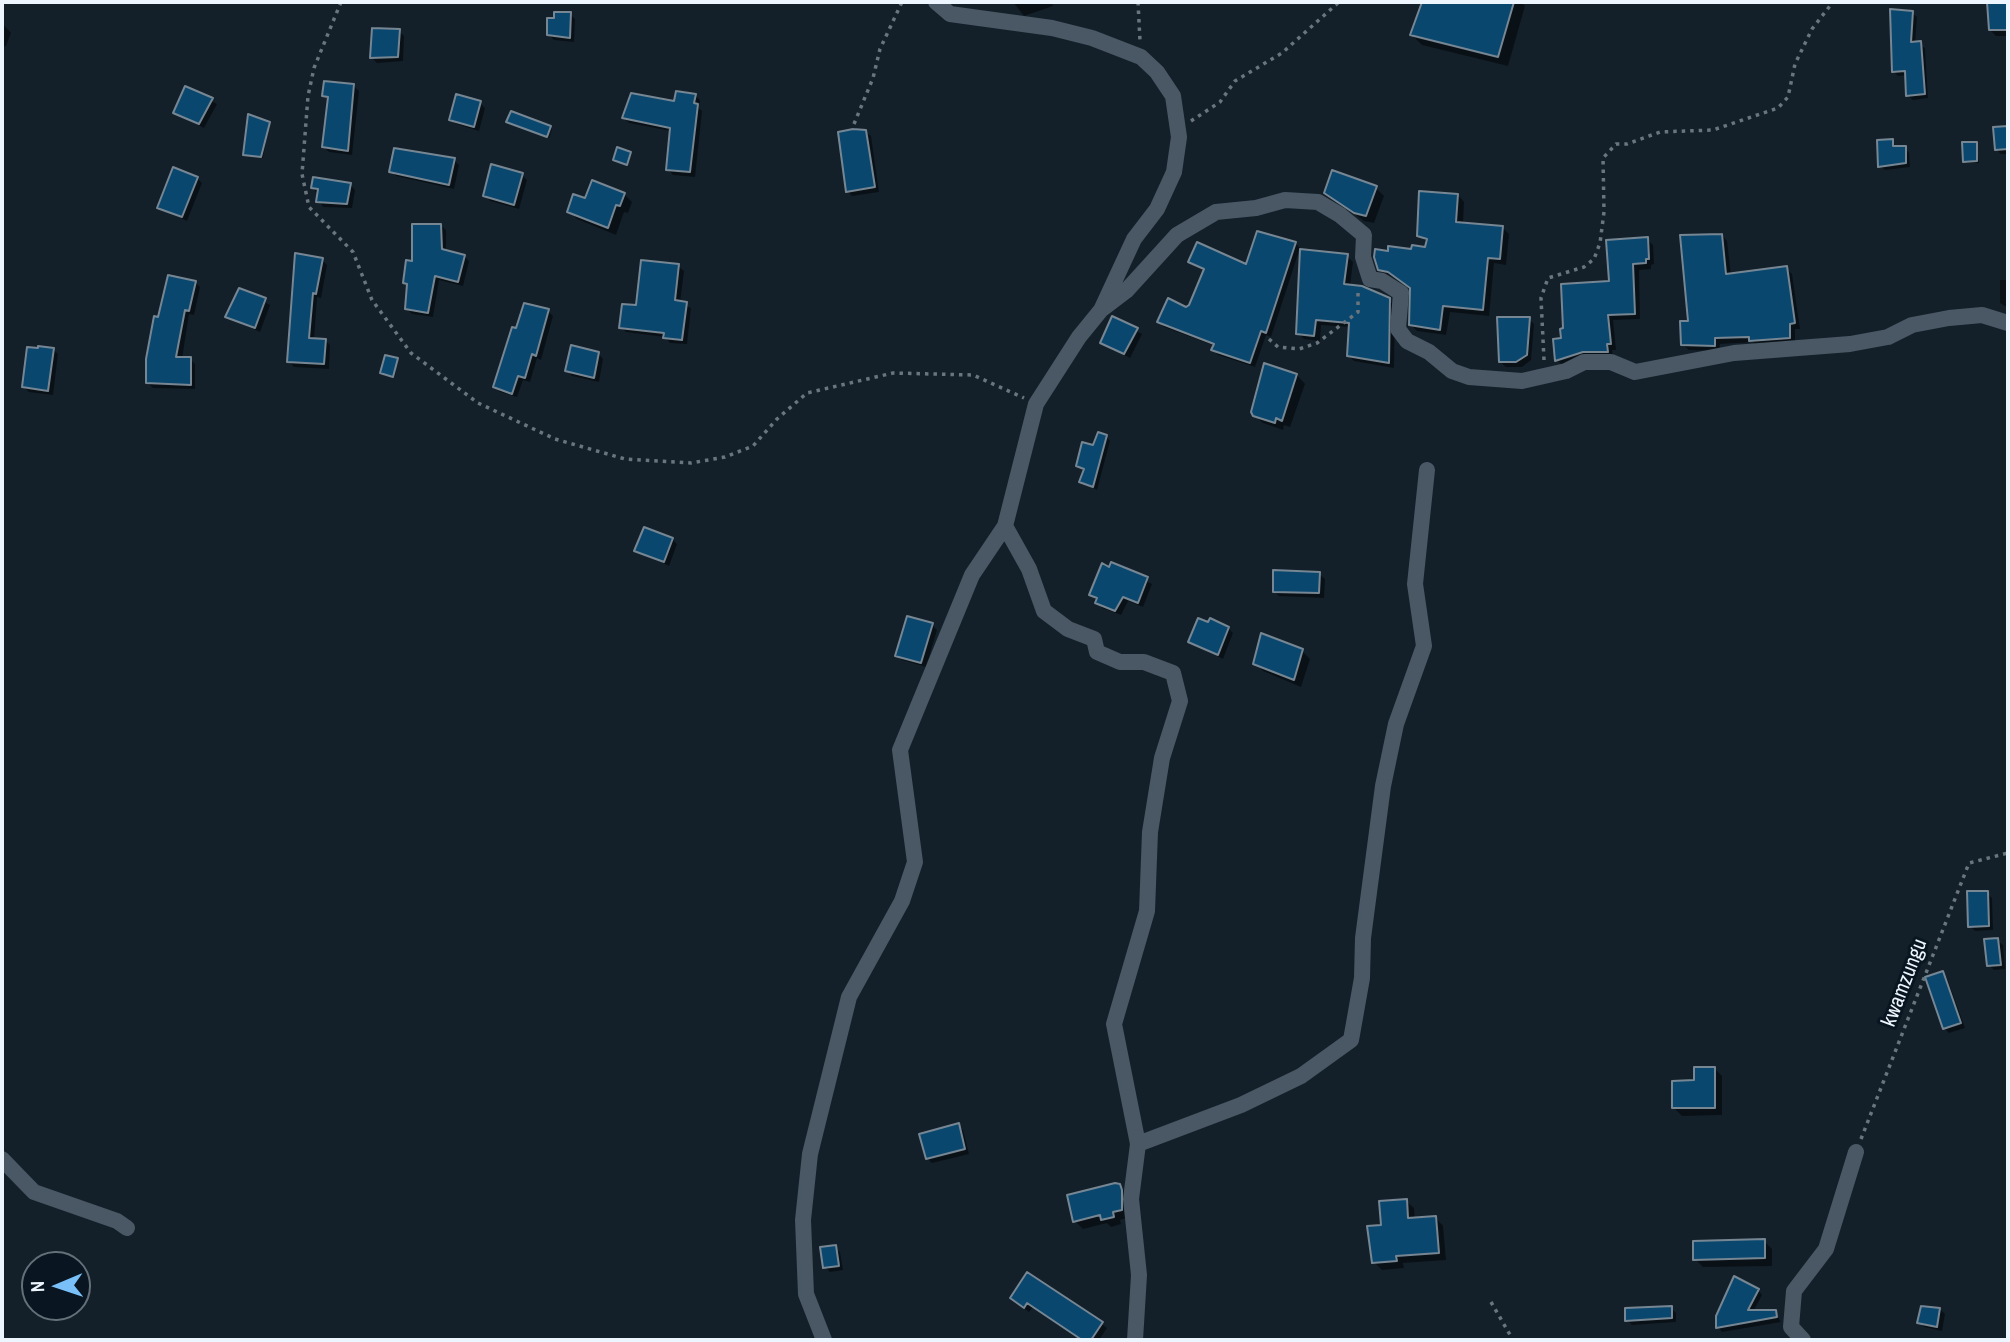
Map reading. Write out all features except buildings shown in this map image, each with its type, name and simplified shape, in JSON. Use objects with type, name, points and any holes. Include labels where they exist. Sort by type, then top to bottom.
[{"type":"street","points":[[936,2],[950,14],[1052,28],[1092,38],[1141,57],[1157,72],[1173,96],[1179,137],[1174,172],[1157,209],[1134,239],[1101,310]]},
{"type":"street","points":[[824,1340],[806,1294],[803,1220],[810,1154],[849,997],[902,901],[915,862],[900,750],[972,575],[1005,526],[1036,404],[1079,337],[1101,310],[1126,291],[1177,235],[1216,212],[1256,208],[1285,200],[1318,202],[1340,215],[1364,235],[1363,257],[1370,279],[1382,281],[1401,293],[1398,329],[1407,341],[1429,352],[1452,371],[1469,377],[1522,381],[1566,371],[1584,362],[1611,362],[1635,372],[1734,353],[1850,344],[1888,337],[1912,325],[1950,318],[1982,315],[2008,323]]},
{"type":"street","points":[[1138,1144],[1241,1105],[1301,1076],[1352,1040],[1362,978],[1363,938],[1382,786],[1396,724],[1424,646],[1415,584],[1427,470]]},
{"type":"street","points":[[1005,526],[1029,569],[1044,611],[1068,629],[1094,639],[1097,652],[1120,662],[1144,662],[1173,673],[1180,701],[1162,758],[1150,832],[1147,911],[1114,1024],[1138,1144],[1131,1199],[1139,1275],[1135,1340]]},
{"type":"street","points":[[1803,1340],[1791,1327],[1794,1290],[1826,1249],[1856,1152]]},
{"type":"street","points":[[2,1159],[34,1192],[117,1221],[127,1228]]},
{"type":"path","points":[[341,2],[314,68],[308,96],[302,174],[309,207],[353,252],[372,300],[411,354],[478,403],[555,439],[625,459],[691,463],[724,457],[753,446],[777,419],[807,393],[893,373],[973,375],[1036,404]]},
{"type":"path","points":[[854,124],[873,78],[880,49],[902,2]]},
{"type":"path","points":[[1138,2],[1141,57]]},
{"type":"path","points":[[1179,137],[1191,120],[1220,102],[1235,81],[1282,53],[1339,2]]},
{"type":"path","points":[[1545,376],[1541,299],[1548,278],[1584,267],[1594,259],[1604,212],[1603,158],[1616,144],[1628,144],[1660,132],[1713,130],[1779,108],[1788,97],[1795,64],[1812,29],[1833,2]]},
{"type":"path","points":[[1269,339],[1278,347],[1300,349],[1317,342],[1358,312],[1358,286]]},
{"type":"path","name":"kwamzungu","points":[[1856,1152],[1969,863],[2008,853]]},
{"type":"path","points":[[1491,1302],[1513,1340]]}]
